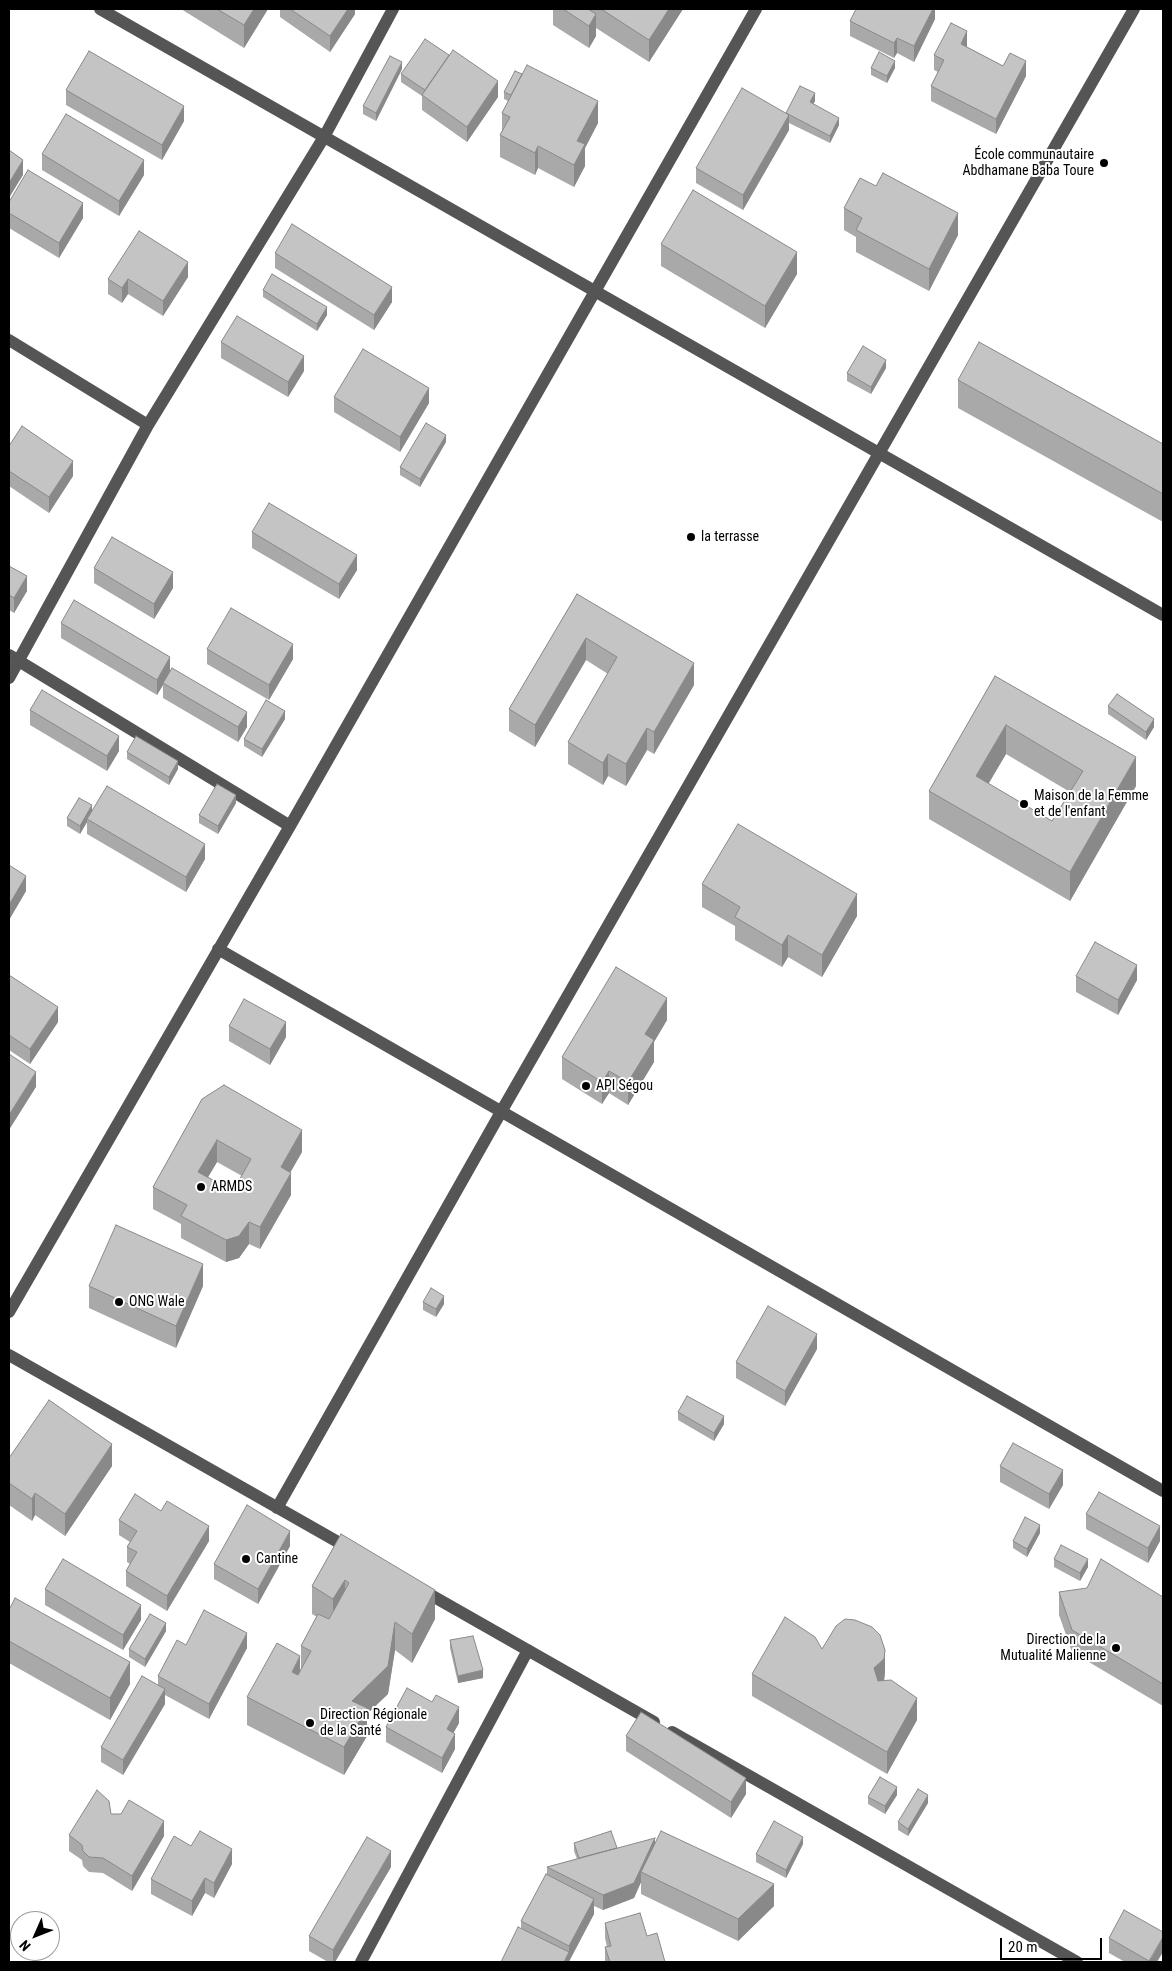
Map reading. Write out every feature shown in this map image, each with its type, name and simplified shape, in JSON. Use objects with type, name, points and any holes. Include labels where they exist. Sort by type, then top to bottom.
[{"type":"street","points":[[100,9],[1163,615]]},
{"type":"street","points":[[9,678],[14,658],[148,425],[324,137],[393,9]]},
{"type":"street","points":[[9,1312],[290,826],[756,9]]},
{"type":"street","points":[[277,1508],[1134,9]]},
{"type":"street","points":[[9,340],[148,425]]},
{"type":"street","points":[[14,658],[290,826]]},
{"type":"street","points":[[218,949],[1163,1490]]},
{"type":"street","points":[[9,1355],[364,1557]]},
{"type":"street","points":[[407,1582],[1077,1962]]},
{"type":"street","points":[[361,1962],[528,1650]]},
{"type":"building","points":[[217,9],[254,9],[244,25]]},
{"type":"building","points":[[290,9],[348,9],[330,36]]},
{"type":"building","points":[[563,9],[588,9],[596,14],[589,26]]},
{"type":"building","points":[[601,9],[669,9],[649,40]]},
{"type":"building","points":[[856,9],[933,9],[914,46],[897,38],[894,43],[850,21]]},
{"type":"building","points":[[951,23],[967,31],[961,44],[1003,66],[1010,53],[1026,61],[996,119],[931,86],[944,60],[934,55]]},
{"type":"building","points":[[425,39],[449,55],[425,90],[401,74]]},
{"type":"building","points":[[453,50],[498,81],[467,127],[422,95]]},
{"type":"building","points":[[89,51],[184,106],[162,145],[66,90]]},
{"type":"building","points":[[879,52],[895,61],[887,76],[871,68]]},
{"type":"building","points":[[390,56],[402,62],[376,113],[363,106]]},
{"type":"building","points":[[527,65],[598,101],[577,141],[585,144],[574,165],[538,146],[535,153],[500,135],[510,117],[502,113]]},
{"type":"building","points":[[515,71],[522,74],[511,95],[504,92]]},
{"type":"building","points":[[800,86],[815,93],[810,102],[839,118],[830,136],[786,113]]},
{"type":"building","points":[[742,88],[789,115],[743,195],[696,168]]},
{"type":"building","points":[[66,114],[144,160],[119,201],[42,154]]},
{"type":"building","points":[[9,150],[23,160],[9,183]]},
{"type":"building","points":[[28,170],[83,203],[59,243],[9,213],[9,202]]},
{"type":"building","points":[[883,173],[958,213],[929,269],[856,230],[862,218],[844,208],[860,178],[876,186]]},
{"type":"building","points":[[693,190],[797,252],[765,306],[661,244]]},
{"type":"building","points":[[292,224],[392,287],[374,315],[275,253]]},
{"type":"building","points":[[139,231],[188,262],[163,301],[128,279],[122,288],[108,279]]},
{"type":"building","points":[[272,274],[327,307],[317,324],[263,290]]},
{"type":"building","points":[[237,316],[304,356],[288,382],[221,342]]},
{"type":"building","points":[[979,342],[1163,444],[1163,494],[958,380]]},
{"type":"building","points":[[863,346],[886,360],[871,387],[847,373]]},
{"type":"building","points":[[363,349],[429,388],[400,437],[334,397]]},
{"type":"building","points":[[426,423],[446,435],[420,479],[400,467]]},
{"type":"building","points":[[22,426],[73,461],[49,497],[9,471],[9,446]]},
{"type":"building","points":[[269,503],[357,555],[339,584],[252,532]]},
{"type":"building","points":[[112,537],[173,572],[154,604],[94,568]]},
{"type":"building","points":[[9,566],[27,576],[14,598],[9,595]]},
{"type":"building","points":[[577,594],[694,663],[654,732],[647,728],[626,764],[608,754],[603,763],[568,742],[617,657],[586,638],[535,725],[509,709]]},
{"type":"building","points":[[74,600],[170,657],[157,680],[61,623]]},
{"type":"building","points":[[231,608],[293,644],[269,685],[207,649]]},
{"type":"building","points":[[172,668],[247,712],[238,727],[163,683]]},
{"type":"building","points":[[995,676],[1136,757],[1070,872],[929,791]],"holes":[[[1006,725],[1083,771],[1052,821],[976,776]]]},
{"type":"building","points":[[42,690],[119,736],[107,756],[30,710]]},
{"type":"building","points":[[1117,694],[1154,719],[1146,732],[1108,706]]},
{"type":"building","points":[[266,700],[285,711],[262,749],[244,739]]},
{"type":"building","points":[[136,736],[178,761],[169,777],[127,752]]},
{"type":"building","points":[[217,784],[236,795],[218,826],[199,815]]},
{"type":"building","points":[[107,786],[205,844],[186,877],[87,819]]},
{"type":"building","points":[[79,798],[92,805],[80,826],[67,818]]},
{"type":"building","points":[[738,824],[857,894],[822,955],[788,935],[782,945],[735,917],[740,907],[702,884]]},
{"type":"building","points":[[9,865],[26,876],[9,905]]},
{"type":"building","points":[[1095,942],[1137,965],[1118,1000],[1076,976]]},
{"type":"building","points":[[616,967],[667,998],[645,1034],[654,1040],[628,1082],[609,1071],[602,1082],[562,1057]]},
{"type":"building","points":[[9,975],[58,1007],[30,1049],[9,1035]]},
{"type":"building","points":[[244,999],[286,1022],[270,1049],[229,1026]]},
{"type":"building","points":[[9,1054],[36,1072],[9,1115]]},
{"type":"building","points":[[224,1085],[302,1130],[281,1167],[291,1173],[260,1227],[249,1222],[239,1236],[226,1240],[181,1216],[187,1205],[153,1187],[202,1099]],"holes":[[[217,1140],[251,1159],[233,1191],[198,1172]]]},
{"type":"building","points":[[116,1225],[203,1264],[176,1326],[89,1286]]},
{"type":"building","points":[[431,1288],[444,1296],[436,1309],[423,1302]]},
{"type":"building","points":[[768,1306],[817,1334],[785,1391],[736,1362]]},
{"type":"building","points":[[687,1396],[724,1416],[714,1433],[678,1412]]},
{"type":"building","points":[[49,1400],[112,1444],[65,1514],[35,1493],[32,1499],[9,1483],[9,1458]]},
{"type":"building","points":[[1013,1443],[1063,1470],[1049,1494],[1000,1466]]},
{"type":"building","points":[[1099,1492],[1160,1526],[1148,1548],[1086,1514]]},
{"type":"building","points":[[135,1494],[161,1511],[167,1501],[209,1526],[167,1596],[126,1571],[137,1552],[127,1547],[137,1531],[119,1520]]},
{"type":"building","points":[[247,1505],[290,1531],[258,1589],[214,1564]]},
{"type":"building","points":[[1025,1517],[1040,1525],[1027,1549],[1013,1541]]},
{"type":"building","points":[[341,1534],[435,1590],[412,1634],[395,1622],[388,1666],[352,1701],[367,1708],[344,1747],[247,1697],[277,1643],[300,1656],[292,1672],[298,1675],[311,1651],[301,1646],[318,1614],[329,1619],[349,1583],[345,1580],[333,1599],[312,1586]]},
{"type":"building","points":[[1061,1545],[1088,1559],[1080,1573],[1054,1559]]},
{"type":"building","points":[[63,1559],[141,1605],[123,1635],[45,1589]]},
{"type":"building","points":[[1101,1559],[1163,1597],[1163,1684],[1072,1630],[1059,1592],[1087,1588]]},
{"type":"building","points":[[15,1598],[130,1662],[110,1698],[9,1641],[9,1610]]},
{"type":"building","points":[[204,1610],[247,1633],[209,1704],[158,1676],[177,1640],[186,1645]]},
{"type":"building","points":[[150,1614],[166,1623],[145,1659],[129,1649]]},
{"type":"building","points":[[785,1617],[815,1637],[822,1649],[836,1626],[845,1619],[855,1620],[872,1627],[880,1635],[885,1650],[884,1659],[874,1668],[878,1681],[891,1680],[917,1698],[887,1752],[752,1674]]},
{"type":"building","points":[[473,1636],[483,1670],[458,1676],[450,1640]]},
{"type":"building","points":[[142,1676],[165,1689],[123,1760],[101,1747]]},
{"type":"building","points":[[407,1688],[432,1702],[436,1695],[459,1707],[447,1729],[455,1734],[442,1758],[386,1727]]},
{"type":"building","points":[[641,1712],[746,1778],[731,1802],[626,1736]]},
{"type":"building","points":[[880,1777],[897,1787],[885,1806],[868,1797]]},
{"type":"building","points":[[918,1789],[928,1795],[908,1829],[898,1822]]},
{"type":"building","points":[[97,1790],[109,1801],[111,1814],[121,1814],[129,1800],[164,1821],[132,1876],[103,1858],[89,1857],[83,1851],[82,1845],[69,1835]]},
{"type":"building","points":[[774,1821],[803,1837],[786,1870],[756,1854]]},
{"type":"building","points":[[200,1831],[232,1849],[214,1883],[205,1878],[192,1901],[151,1879],[174,1836],[191,1846]]},
{"type":"building","points":[[611,1831],[617,1848],[579,1858],[574,1843]]},
{"type":"building","points":[[661,1831],[774,1884],[738,1919],[641,1872]]},
{"type":"building","points":[[367,1837],[391,1851],[333,1950],[309,1936]]},
{"type":"building","points":[[655,1838],[634,1883],[603,1895],[547,1867]]},
{"type":"building","points":[[546,1874],[594,1899],[569,1946],[521,1921]]},
{"type":"building","points":[[1124,1910],[1163,1932],[1163,1937],[1149,1961],[1109,1938]]},
{"type":"building","points":[[640,1913],[647,1936],[657,1933],[665,1962],[610,1962],[605,1947],[611,1946],[605,1923]]},
{"type":"building","points":[[518,1927],[569,1952],[564,1962],[501,1962]]},
{"type":"place","name":"École communautaire Abdhamane Baba Toure","points":[[1104,163]]},
{"type":"place","name":"la terrasse","points":[[691,537]]},
{"type":"place","name":"Maison de la Femme et de l'enfant","points":[[1024,804]]},
{"type":"place","name":"API Ségou","points":[[586,1086]]},
{"type":"place","name":"ARMDS","points":[[201,1187]]},
{"type":"place","name":"ONG Wale","points":[[119,1302]]},
{"type":"place","name":"Cantine","points":[[246,1559]]},
{"type":"place","name":"Direction de la Mutualité Malienne","points":[[1116,1648]]},
{"type":"place","name":"Direction Régionale de la Santé","points":[[310,1723]]}]
